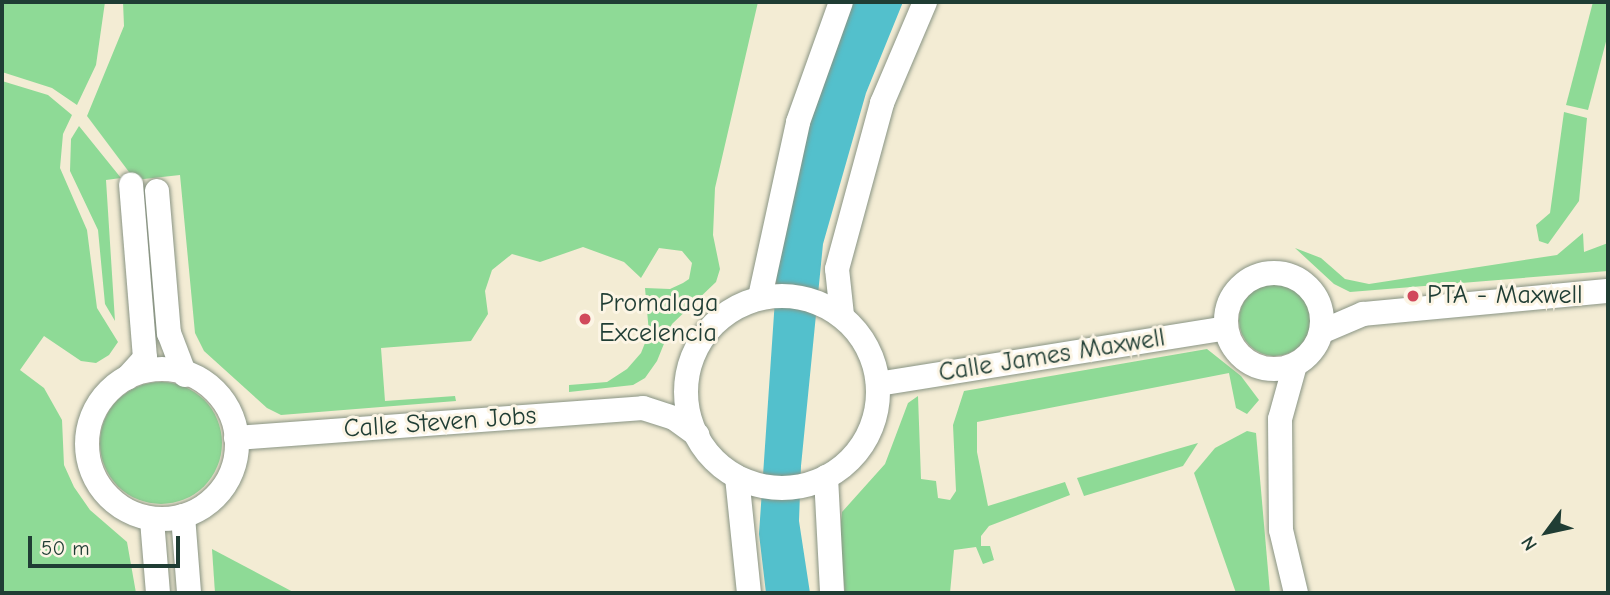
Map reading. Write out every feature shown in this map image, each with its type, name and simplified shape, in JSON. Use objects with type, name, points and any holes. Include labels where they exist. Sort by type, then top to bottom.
[{"type":"street","points":[[760,297],[798,122],[841,2]]},
{"type":"street","points":[[842,315],[837,268],[882,103],[925,2]]},
{"type":"street","points":[[127,379],[145,358],[131,185]]},
{"type":"street","points":[[157,191],[169,332],[185,375]]},
{"type":"street","points":[[1295,365],[1262,368],[1245,360],[1232,346],[1226,328],[1227,309],[1235,292],[1250,279],[1268,273],[1288,275],[1304,284],[1317,299],[1363,314]]},
{"type":"street","points":[[1321,332],[1363,314],[1608,291]]},
{"type":"street","points":[[788,294],[842,315],[862,336],[878,384],[878,411],[861,449],[826,477],[800,487],[771,488],[737,477],[715,461],[697,435],[686,405],[688,368],[712,324],[760,297],[788,294]]},
{"type":"street","points":[[1296,593],[1281,530],[1280,419],[1295,365],[1316,345],[1321,332],[1317,299]]},
{"type":"street","name":"Calle James Maxwell","points":[[878,384],[1226,328]]},
{"type":"street","points":[[165,368],[185,375],[208,384],[224,400],[236,438],[236,460],[223,489],[203,508],[183,516],[152,520],[125,511],[108,499],[85,455],[87,426],[106,391],[143,369],[165,368]]},
{"type":"street","name":"Calle Steven Jobs","points":[[643,408],[675,388],[688,368]]},
{"type":"street","points":[[1262,368],[1280,419]]},
{"type":"street","name":"Calle Steven Jobs","points":[[236,438],[643,408],[674,418],[697,435]]},
{"type":"street","points":[[737,477],[749,593]]},
{"type":"street","points":[[826,477],[832,593]]},
{"type":"street","points":[[183,516],[189,593]]},
{"type":"street","points":[[152,520],[158,593]]},
{"type":"green space","points":[[2,2],[105,2],[96,65],[77,105],[52,88],[2,72]]},
{"type":"green space","points":[[123,2],[758,2],[715,188],[713,235],[720,269],[716,282],[672,324],[657,361],[645,378],[633,385],[569,392],[569,385],[607,382],[627,369],[641,353],[649,333],[645,288],[670,289],[683,283],[689,279],[692,263],[682,251],[659,248],[641,278],[624,262],[583,247],[540,262],[512,254],[492,270],[485,291],[488,314],[471,341],[381,348],[385,401],[455,396],[456,401],[281,415],[267,408],[204,351],[195,333],[180,175],[135,180],[87,116],[124,26]]},
{"type":"green space","points":[[1593,2],[1608,2],[1608,34],[1588,110],[1566,105]]},
{"type":"green space","points":[[2,81],[48,95],[72,115],[63,134],[60,168],[87,230],[97,308],[118,342],[109,355],[96,363],[81,361],[44,336],[20,370],[44,388],[62,420],[64,465],[74,487],[90,510],[127,542],[136,593],[2,593]]},
{"type":"green space","points":[[1564,112],[1587,118],[1579,201],[1548,244],[1539,241],[1536,225],[1550,213]]},
{"type":"green space","points":[[79,126],[121,178],[106,180],[115,321],[105,304],[98,230],[70,171],[71,139]]},
{"type":"green space","points":[[1583,233],[1584,252],[1608,243],[1608,271],[1350,292],[1334,284],[1295,248],[1321,258],[1345,279],[1369,284],[1557,255]]},
{"type":"green space","points":[[1275,284],[1295,290],[1305,300],[1311,320],[1305,340],[1295,350],[1275,356],[1255,350],[1245,340],[1239,320],[1245,300],[1255,290]]},
{"type":"green space","points":[[1207,349],[1241,376],[1259,400],[1247,414],[1236,408],[1229,373],[977,422],[977,452],[988,506],[1065,482],[1070,495],[989,526],[981,536],[981,546],[990,546],[994,560],[983,564],[976,547],[954,550],[950,593],[845,593],[839,540],[842,512],[885,464],[908,403],[918,396],[921,479],[936,481],[938,498],[950,500],[956,491],[953,425],[964,391]]},
{"type":"green space","points":[[161,382],[184,387],[204,400],[217,420],[222,443],[217,466],[204,486],[184,499],[161,504],[138,499],[118,486],[105,466],[100,443],[105,420],[118,400],[138,387]]},
{"type":"green space","points":[[1247,431],[1256,433],[1270,593],[1236,593],[1194,473],[1215,448]]},
{"type":"green space","points":[[1198,443],[1183,466],[1084,496],[1077,478]]},
{"type":"green space","points":[[212,549],[295,593],[215,593]]},
{"type":"water","points":[[851,2],[903,2],[866,93],[823,244],[801,466],[799,521],[810,593],[766,593],[759,534],[780,226],[800,148]]},
{"type":"place","name":"PTA - Maxwell","points":[[1413,296]]},
{"type":"place","name":"Promalaga Excelencia","points":[[585,319]]}]
